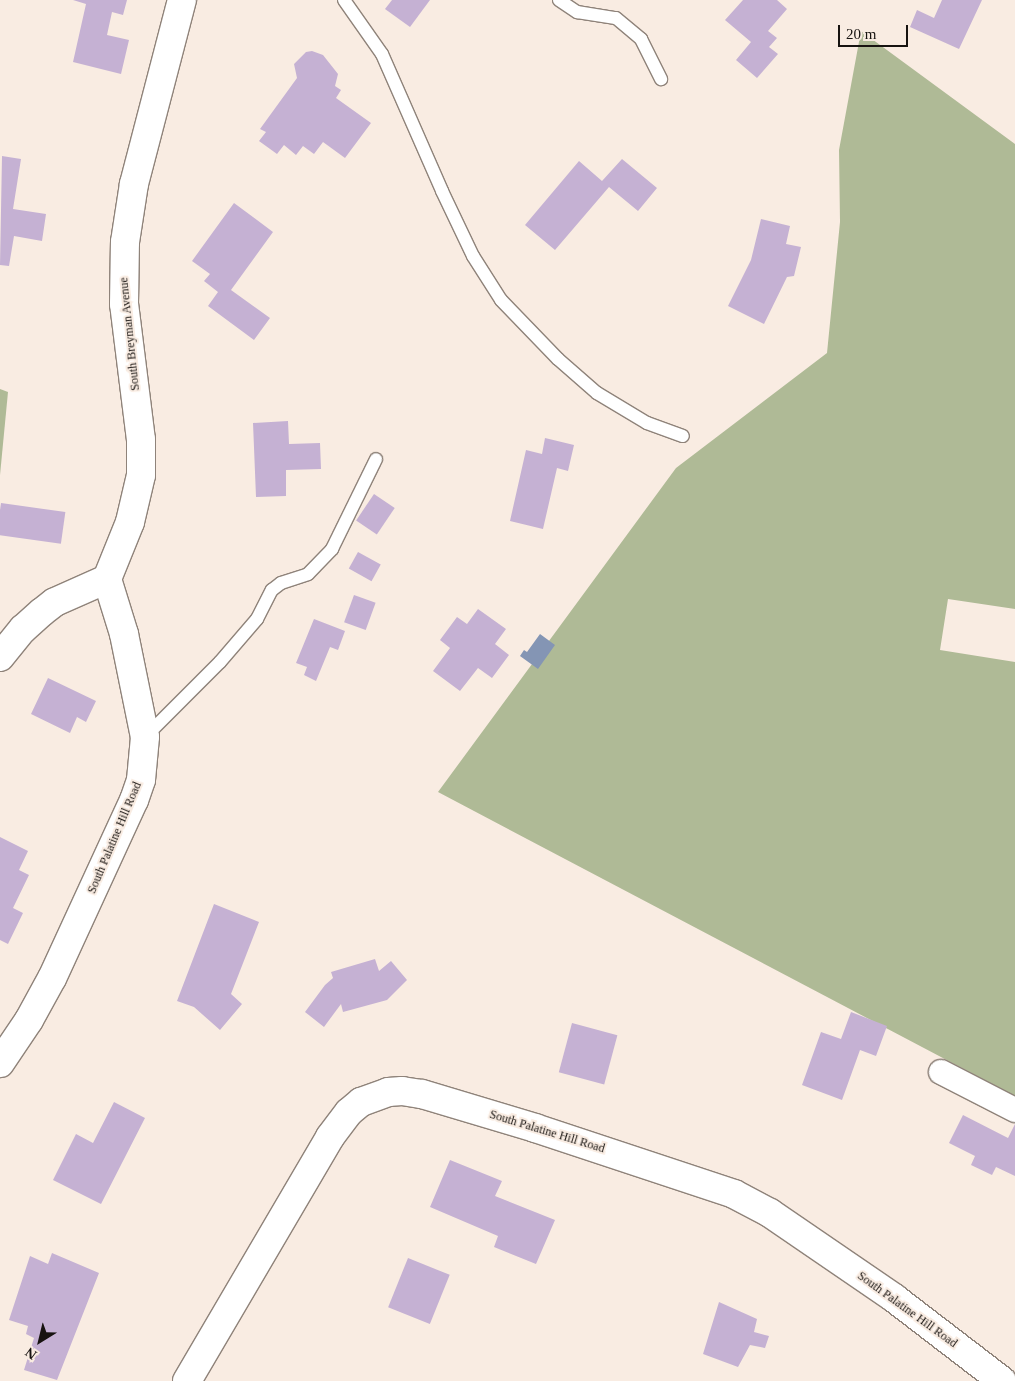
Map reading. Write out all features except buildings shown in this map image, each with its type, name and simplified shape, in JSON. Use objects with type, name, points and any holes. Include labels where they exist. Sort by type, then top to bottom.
[{"type":"street","name":"South Breyman Avenue","points":[[106,579],[130,522],[141,475],[142,440],[124,304],[125,242],[134,184],[182,0]]},
{"type":"street","points":[[0,657],[23,629],[55,602],[106,579]]},
{"type":"street","name":"South Palatine Hill Road","points":[[0,1063],[29,1020],[52,978],[134,800],[141,780],[145,736],[124,634],[106,579]]},
{"type":"street","points":[[941,1072],[1015,1110]]},
{"type":"street","name":"South Palatine Hill Road","points":[[187,1381],[334,1130],[349,1112],[361,1102],[388,1092],[402,1091],[422,1094],[535,1128],[734,1194],[770,1213],[894,1298],[1002,1381]]},
{"type":"lane","points":[[344,0],[382,54],[465,240],[501,300],[558,359],[597,393],[647,423],[683,436]]},
{"type":"lane","points":[[559,0],[577,12],[616,18],[641,39],[661,80]]},
{"type":"lane","points":[[145,736],[226,655],[256,619],[272,590],[281,582],[308,574],[332,549],[376,459]]},
{"type":"green space","points":[[861,31],[1015,144],[1015,609],[948,599],[940,650],[1015,662],[1015,1096],[438,792],[676,468],[827,353],[840,222],[839,150]]},
{"type":"green space","points":[[0,389],[8,392],[0,475]]},
{"type":"water","points":[[540,634],[555,645],[538,669],[520,656],[524,650],[527,652]]}]
